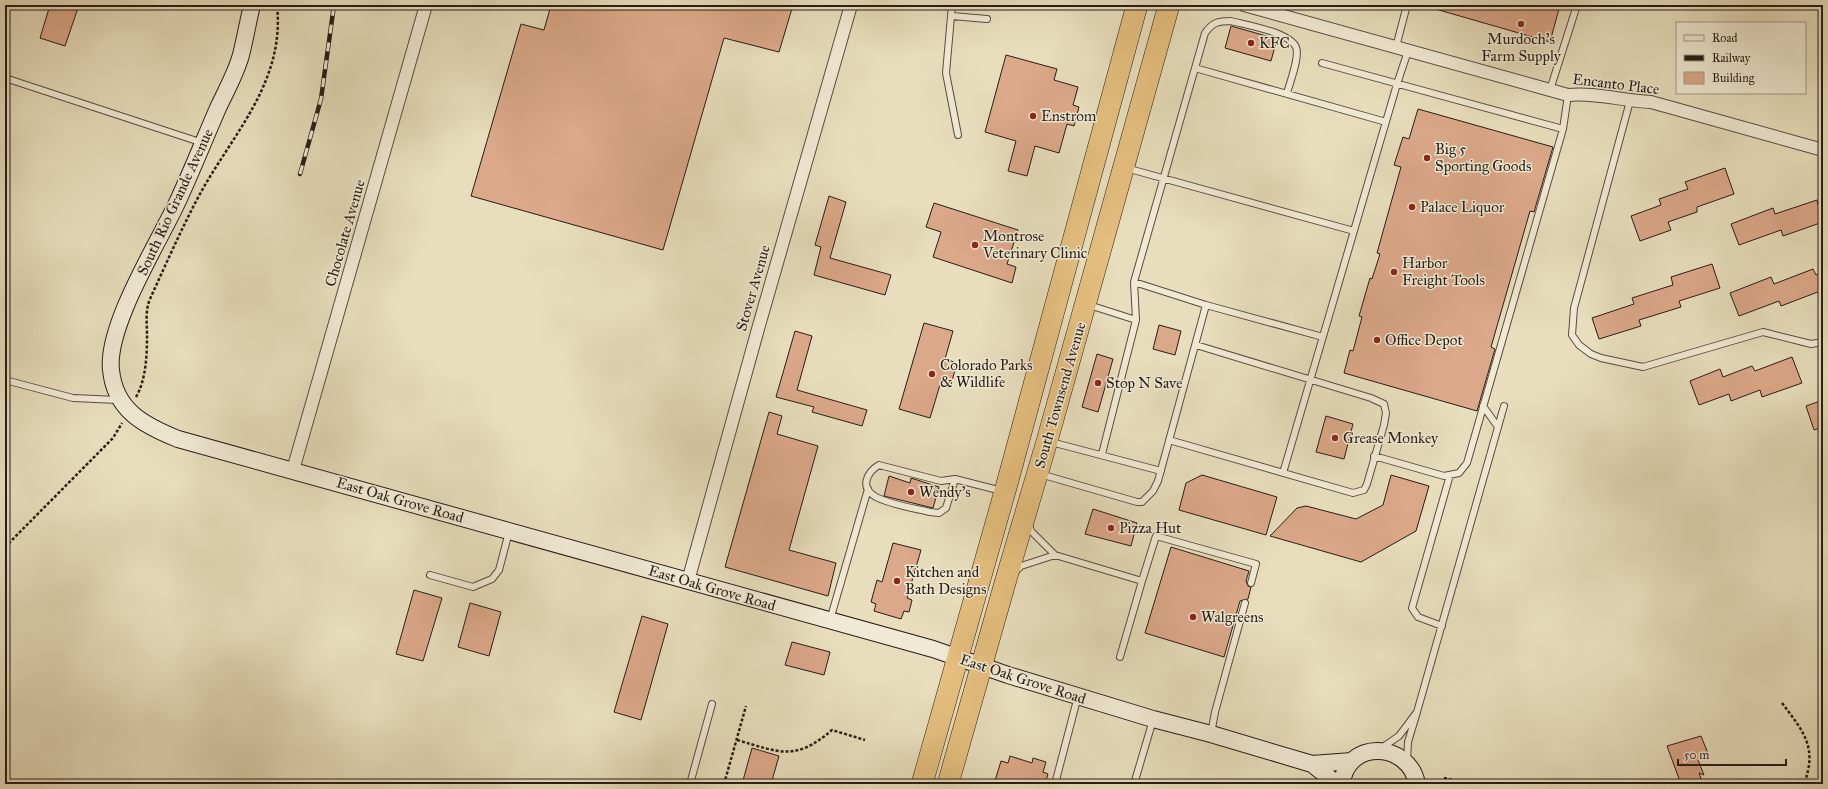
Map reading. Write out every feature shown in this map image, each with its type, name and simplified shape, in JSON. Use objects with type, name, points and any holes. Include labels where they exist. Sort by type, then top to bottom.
[{"type":"highway","name":"South Townsend Avenue","points":[[922,784],[1004,492],[1137,5]]},
{"type":"highway","name":"South Townsend Avenue","points":[[948,784],[1086,304],[1169,5]]},
{"type":"street","name":"South Rio Grande Avenue","points":[[126,401],[110,369],[110,353],[119,323],[146,264],[176,205],[241,56],[252,5]]},
{"type":"street","name":"Chocolate Avenue","points":[[293,470],[426,5]]},
{"type":"street","name":"Stover Avenue","points":[[688,581],[758,329],[851,5]]},
{"type":"street","name":"Encanto Place","points":[[1244,5],[1270,8],[1408,51],[1568,95],[1582,94],[1630,101],[1651,102],[1823,150]]},
{"type":"street","name":"East Oak Grove Road","points":[[126,401],[128,411],[160,432],[178,439],[928,648],[981,666],[1153,719],[1211,734],[1312,764],[1352,761]]},
{"type":"street","points":[[1342,784],[1345,772],[1352,761],[1362,754],[1377,750],[1396,755],[1410,765],[1427,784]]},
{"type":"street","name":"East Oak Grove Road","points":[[1312,764],[1337,784]]},
{"type":"street","points":[[1410,765],[1417,784]]},
{"type":"lane","points":[[952,5],[946,73],[958,135]]},
{"type":"lane","points":[[1396,47],[1407,5]]},
{"type":"lane","points":[[1550,90],[1577,5]]},
{"type":"lane","points":[[952,16],[987,19]]},
{"type":"lane","points":[[1102,454],[1136,320],[1134,282],[1205,32],[1211,24],[1231,21],[1290,39],[1296,48],[1296,59],[1287,93]]},
{"type":"lane","points":[[1283,473],[1408,51]]},
{"type":"lane","points":[[1322,64],[1563,129]]},
{"type":"lane","points":[[1195,68],[1386,122]]},
{"type":"lane","points":[[5,78],[203,143]]},
{"type":"lane","points":[[1374,456],[1444,476],[1459,473],[1467,463],[1563,129],[1568,95]]},
{"type":"lane","points":[[1630,101],[1574,308],[1572,335],[1579,345],[1591,354],[1601,358],[1643,367],[1762,332],[1811,344],[1823,342]]},
{"type":"lane","points":[[1124,167],[1354,231]]},
{"type":"lane","points":[[1134,282],[1206,305],[1323,337]]},
{"type":"lane","points":[[1086,304],[1136,320]]},
{"type":"lane","points":[[1037,473],[1142,502],[1153,491],[1161,471],[1206,305]]},
{"type":"lane","points":[[1169,440],[1353,493],[1364,490],[1367,484],[1384,425],[1386,413],[1384,404],[1311,379],[1196,345]]},
{"type":"lane","points":[[5,380],[74,398],[126,401]]},
{"type":"lane","points":[[1483,406],[1498,427]]},
{"type":"lane","points":[[1410,765],[1408,742],[1504,406]]},
{"type":"lane","points":[[1047,441],[1102,454],[1161,471]]},
{"type":"lane","points":[[830,621],[868,489],[866,481],[870,470],[879,465],[941,481],[955,479],[1004,492]]},
{"type":"lane","points":[[1442,626],[1418,617],[1412,608],[1450,474]]},
{"type":"lane","points":[[868,489],[875,496],[888,501],[939,513],[946,508],[955,479]]},
{"type":"lane","points":[[1026,514],[1031,531],[1055,555],[1142,581]]},
{"type":"lane","points":[[430,574],[474,587],[492,579],[499,570],[509,532]]},
{"type":"lane","points":[[1120,657],[1156,536],[1256,564],[1251,583]]},
{"type":"lane","points":[[1005,583],[1021,566],[1055,555]]},
{"type":"lane","points":[[1211,734],[1222,687],[1246,603]]},
{"type":"lane","points":[[1055,784],[1078,696]]},
{"type":"lane","points":[[690,784],[712,704]]},
{"type":"lane","points":[[1377,750],[1399,736],[1417,712]]},
{"type":"lane","points":[[1134,784],[1153,719]]},
{"type":"path","points":[[126,401],[137,396],[145,369],[147,306],[201,193],[259,99],[270,72],[277,37],[276,5]]},
{"type":"path","points":[[5,547],[113,438],[120,427]]},
{"type":"path","points":[[1782,703],[1803,731],[1811,751],[1804,784]]},
{"type":"path","points":[[724,784],[746,706]]},
{"type":"path","points":[[737,740],[786,753],[803,750],[832,730],[865,740]]},
{"type":"path","points":[[1444,778],[1470,784]]},
{"type":"building","points":[[50,5],[79,5],[65,46],[40,38]]},
{"type":"building","points":[[551,5],[793,5],[779,52],[724,38],[663,250],[471,196],[521,24],[544,30]]},
{"type":"building","name":"Murdoch's Farm Supply","points":[[1433,5],[1560,5],[1550,42],[1432,8]]},
{"type":"building","name":"KFC","points":[[1231,26],[1277,39],[1271,61],[1225,48]]},
{"type":"building","name":"Enstrom","points":[[1006,55],[1057,69],[1054,80],[1078,87],[1073,105],[1079,107],[1074,126],[1067,124],[1059,153],[1035,146],[1027,176],[1008,171],[1016,141],[985,132]]},
{"type":"building","points":[[1418,109],[1553,147],[1534,212],[1530,211],[1491,347],[1495,349],[1477,411],[1344,373],[1350,350],[1353,351],[1362,317],[1359,316],[1370,278],[1372,279],[1380,254],[1377,253],[1401,167],[1394,165],[1403,137],[1409,139]]},
{"type":"building","points":[[1725,168],[1734,194],[1697,207],[1697,212],[1668,222],[1671,230],[1640,241],[1631,216],[1661,205],[1659,199],[1688,189],[1685,182]]},
{"type":"building","points":[[829,196],[846,202],[830,258],[891,275],[885,295],[814,275],[821,247],[815,245]]},
{"type":"building","points":[[1817,200],[1818,205],[1823,204],[1823,222],[1783,236],[1781,230],[1739,245],[1731,224],[1773,208],[1775,214]]},
{"type":"building","name":"Montrose Veterinary Clinic","points":[[934,203],[1018,230],[1007,264],[1016,267],[1012,283],[933,257],[941,232],[926,227]]},
{"type":"building","points":[[1712,264],[1720,288],[1679,301],[1681,307],[1639,320],[1641,326],[1599,339],[1592,318],[1634,304],[1632,298],[1673,285],[1671,277]]},
{"type":"building","points":[[1813,269],[1816,275],[1823,272],[1823,290],[1781,306],[1779,301],[1739,316],[1730,293],[1771,277],[1774,284]]},
{"type":"building","name":"Colorado Parks & Wildlife","points":[[924,323],[953,331],[945,359],[957,363],[950,388],[940,385],[930,418],[899,409]]},
{"type":"building","points":[[1159,325],[1181,331],[1175,355],[1153,349]]},
{"type":"building","points":[[795,331],[812,336],[797,390],[867,410],[862,426],[812,412],[814,407],[776,397]]},
{"type":"building","name":"Stop N Save","points":[[1097,354],[1113,359],[1098,412],[1082,407]]},
{"type":"building","points":[[1792,357],[1802,383],[1762,397],[1760,390],[1731,401],[1729,394],[1699,405],[1690,381],[1720,369],[1723,377],[1752,366],[1755,371]]},
{"type":"building","points":[[1823,400],[1823,427],[1814,430],[1806,406]]},
{"type":"building","points":[[769,412],[782,416],[777,434],[818,446],[789,550],[836,563],[828,596],[725,567]]},
{"type":"building","name":"Grease Monkey","points":[[1326,416],[1353,424],[1344,459],[1316,452]]},
{"type":"building","points":[[1202,475],[1277,497],[1266,535],[1179,510],[1186,483]]},
{"type":"building","points":[[1391,475],[1429,486],[1416,531],[1361,562],[1270,536],[1297,508],[1306,506],[1356,519],[1383,505]]},
{"type":"building","name":"Wendy's","points":[[889,476],[910,483],[911,478],[939,487],[933,508],[884,496]]},
{"type":"building","name":"Pizza Hut","points":[[1093,509],[1137,523],[1131,546],[1085,534]]},
{"type":"building","name":"Kitchen and Bath Designs","points":[[893,543],[921,550],[907,598],[912,600],[909,612],[904,611],[901,619],[874,611],[876,604],[871,602],[877,580],[882,582]]},
{"type":"building","name":"Walgreens","points":[[1171,547],[1249,571],[1246,581],[1248,586],[1251,587],[1248,599],[1240,601],[1224,657],[1145,633]]},
{"type":"building","points":[[414,590],[442,598],[423,661],[396,654]]},
{"type":"building","points":[[470,603],[501,612],[489,656],[458,647]]},
{"type":"building","points":[[642,616],[668,624],[641,720],[614,712]]},
{"type":"building","points":[[792,642],[830,652],[824,675],[785,665]]},
{"type":"building","points":[[1701,736],[1709,756],[1698,760],[1704,775],[1699,773],[1703,784],[1681,784],[1667,746]]},
{"type":"building","points":[[752,748],[779,756],[771,784],[742,784]]},
{"type":"building","points":[[1010,756],[1032,763],[1033,758],[1046,762],[1043,772],[1048,774],[1045,784],[994,784],[1001,761],[1008,763]]},
{"type":"railway","points":[[300,174],[321,99],[334,5]]},
{"type":"place","name":"Murdoch's Farm Supply","points":[[1521,24]]},
{"type":"place","name":"KFC","points":[[1251,43]]},
{"type":"place","name":"Enstrom","points":[[1033,116]]},
{"type":"place","name":"Big 5 Sporting Goods","points":[[1427,158]]},
{"type":"place","name":"Palace Liquor","points":[[1412,207]]},
{"type":"place","name":"Montrose Veterinary Clinic","points":[[975,245]]},
{"type":"place","name":"Harbor Freight Tools","points":[[1394,272]]},
{"type":"place","name":"Office Depot","points":[[1377,340]]},
{"type":"place","name":"Colorado Parks & Wildlife","points":[[932,374]]},
{"type":"place","name":"Stop N Save","points":[[1098,383]]},
{"type":"place","name":"Grease Monkey","points":[[1335,438]]},
{"type":"place","name":"Wendy's","points":[[911,492]]},
{"type":"place","name":"Pizza Hut","points":[[1111,528]]},
{"type":"place","name":"Kitchen and Bath Designs","points":[[897,581]]},
{"type":"place","name":"Walgreens","points":[[1193,617]]}]
